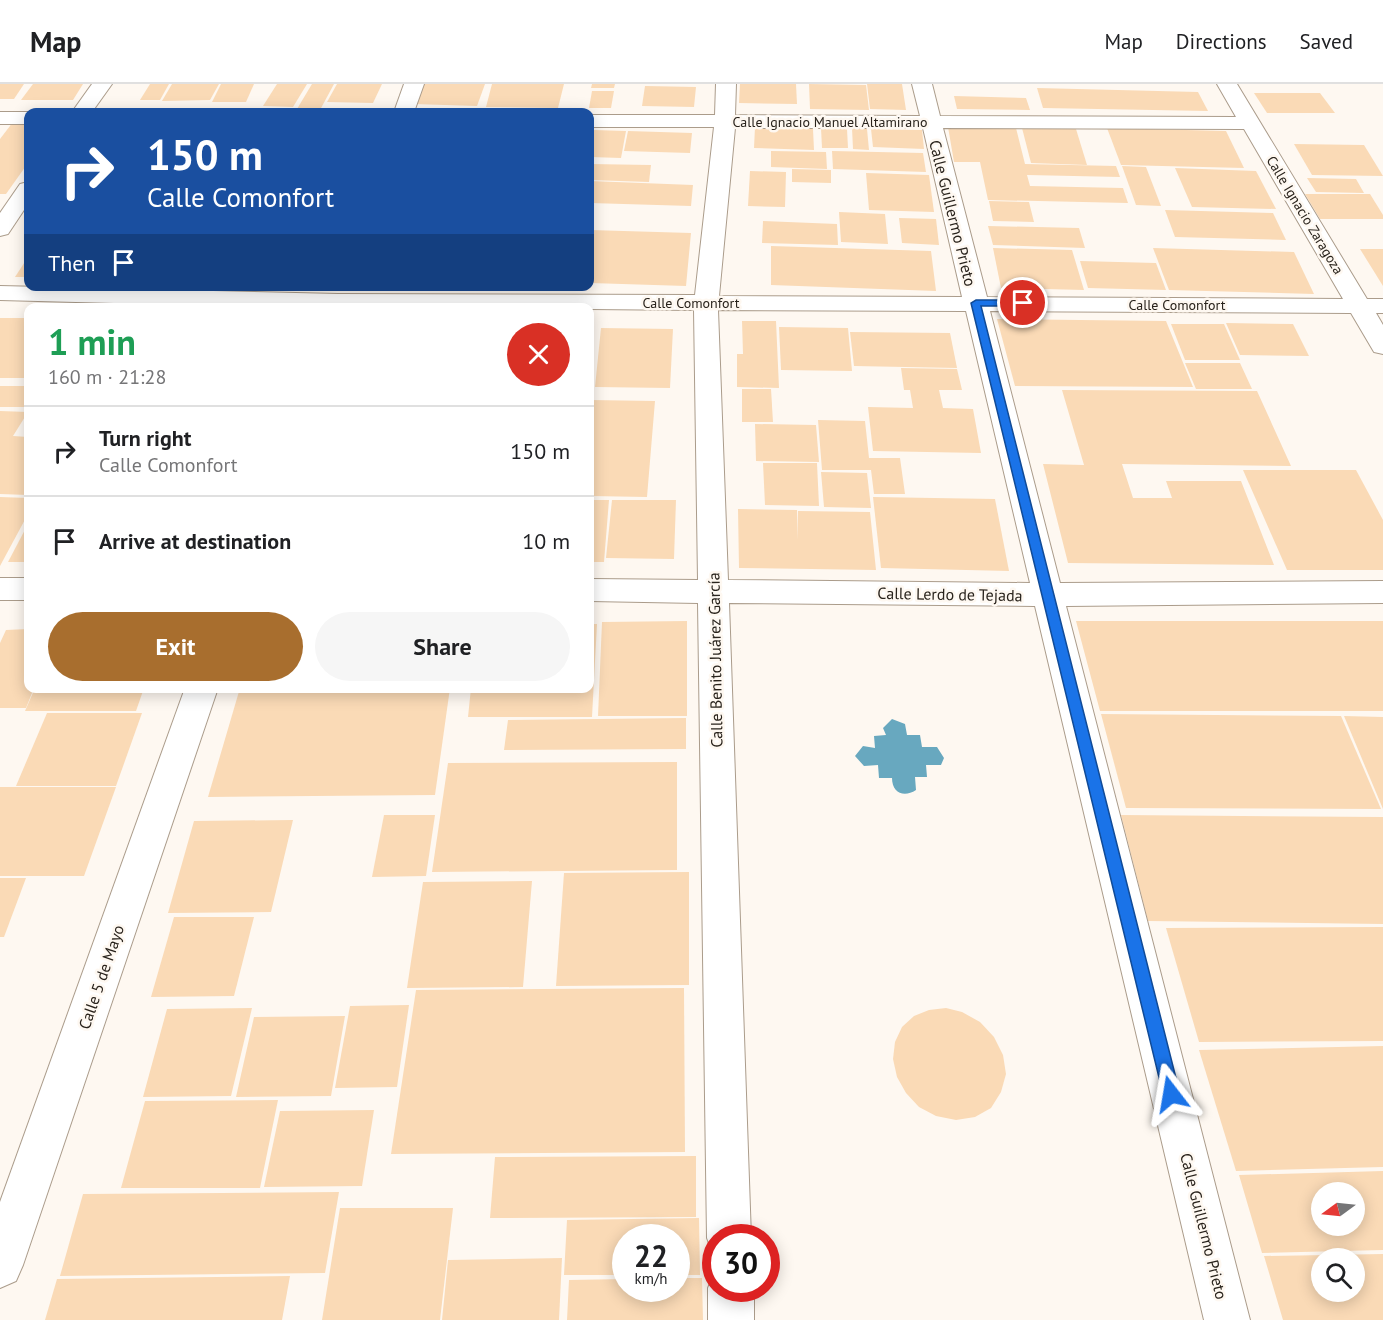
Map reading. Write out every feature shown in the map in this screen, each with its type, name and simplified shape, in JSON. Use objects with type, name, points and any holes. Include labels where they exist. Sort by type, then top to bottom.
[{"type":"street","points":[[85,108],[102,84]]},
{"type":"street","points":[[405,108],[414,84]]},
{"type":"street","name":"Calle Benito Juárez García","points":[[726,84],[725,121],[706,303],[729,1224]]},
{"type":"street","name":"Calle Guillermo Prieto","points":[[922,84],[1227,1320]]},
{"type":"street","name":"Calle Ignacio Zaragoza","points":[[1227,84],[1383,346]]},
{"type":"street","points":[[0,118],[24,118]]},
{"type":"street","name":"Calle Ignacio Manuel Altamirano","points":[[594,121],[1251,123]]},
{"type":"street","points":[[0,230],[24,195]]},
{"type":"street","name":"Calle Comonfort","points":[[0,293],[706,303],[1383,306]]},
{"type":"street","points":[[0,589],[24,589]]},
{"type":"street","name":"Calle Lerdo de Tejada","points":[[594,590],[1048,595],[1383,592]]},
{"type":"street","name":"Calle 5 de Mayo","points":[[0,1265],[200,693]]},
{"type":"street","points":[[731,1302],[731,1320]]},
{"type":"water","points":[[892,719],[905,724],[907,735],[920,735],[922,747],[937,747],[944,758],[941,765],[926,765],[927,777],[915,777],[916,790],[907,794],[896,790],[892,778],[879,778],[878,765],[864,766],[855,756],[863,746],[875,748],[874,736],[886,735],[883,728]]},
{"type":"building","points":[[0,84],[24,84],[14,99],[0,99]]},
{"type":"building","points":[[33,84],[83,84],[73,100],[21,100]]},
{"type":"building","points":[[150,84],[169,84],[160,100],[140,100]]},
{"type":"building","points":[[172,84],[219,84],[210,100],[162,101]]},
{"type":"building","points":[[221,84],[254,84],[246,102],[212,102]]},
{"type":"building","points":[[277,84],[307,84],[293,107],[263,106]]},
{"type":"building","points":[[312,84],[334,84],[321,108],[298,108]]},
{"type":"building","points":[[337,84],[382,84],[373,103],[327,102]]},
{"type":"building","points":[[422,84],[485,84],[477,106],[413,104]]},
{"type":"building","points":[[492,84],[564,84],[558,108],[486,107]]},
{"type":"building","points":[[592,84],[615,84],[614,88],[591,88]]},
{"type":"building","points":[[740,84],[796,84],[797,104],[739,103]]},
{"type":"building","points":[[809,84],[866,85],[869,110],[810,109]]},
{"type":"building","points":[[867,84],[902,84],[906,110],[870,109]]},
{"type":"building","points":[[645,86],[696,87],[694,107],[642,106]]},
{"type":"building","points":[[1037,88],[1198,92],[1208,111],[1043,108]]},
{"type":"building","points":[[592,91],[614,91],[611,108],[589,108]]},
{"type":"building","points":[[1254,93],[1320,93],[1335,113],[1267,113]]},
{"type":"building","points":[[954,96],[1026,98],[1030,110],[957,109]]},
{"type":"building","points":[[13,122],[24,123],[24,169],[6,194],[0,194],[0,139]]},
{"type":"building","points":[[755,127],[813,129],[814,150],[754,148]]},
{"type":"building","points":[[948,127],[1016,128],[1025,164],[1116,166],[1120,177],[1027,175],[1030,186],[1123,188],[1128,203],[988,200],[980,162],[954,162]]},
{"type":"building","points":[[821,128],[847,129],[848,148],[822,148]]},
{"type":"building","points":[[852,128],[867,129],[869,150],[853,149]]},
{"type":"building","points":[[1022,128],[1076,129],[1087,165],[1031,163]]},
{"type":"building","points":[[1107,128],[1226,131],[1244,168],[1121,165]]},
{"type":"building","points":[[871,129],[922,130],[924,149],[873,147]]},
{"type":"building","points":[[594,130],[626,131],[621,158],[594,157]]},
{"type":"building","points":[[628,131],[692,133],[690,153],[624,151]]},
{"type":"building","points":[[1294,144],[1364,145],[1383,176],[1312,175]]},
{"type":"building","points":[[771,151],[826,152],[827,169],[771,167]]},
{"type":"building","points":[[832,151],[923,153],[926,172],[833,169]]},
{"type":"building","points":[[594,164],[651,165],[649,182],[594,180]]},
{"type":"building","points":[[1122,166],[1146,167],[1161,206],[1136,205]]},
{"type":"building","points":[[1175,168],[1256,171],[1276,209],[1192,207]]},
{"type":"building","points":[[792,169],[831,170],[831,183],[792,182]]},
{"type":"building","points":[[750,171],[786,172],[785,207],[748,206]]},
{"type":"building","points":[[866,173],[929,175],[934,212],[869,210]]},
{"type":"building","points":[[1307,178],[1356,179],[1364,193],[1316,192]]},
{"type":"building","points":[[594,181],[693,185],[691,206],[594,203]]},
{"type":"building","points":[[1305,194],[1370,194],[1383,215],[1383,219],[1320,219]]},
{"type":"building","points":[[989,201],[1029,202],[1034,222],[993,221]]},
{"type":"building","points":[[1165,210],[1273,213],[1286,240],[1175,237]]},
{"type":"building","points":[[839,212],[885,214],[888,244],[841,242]]},
{"type":"building","points":[[899,218],[936,219],[939,245],[902,243]]},
{"type":"building","points":[[763,221],[837,224],[838,245],[762,243]]},
{"type":"building","points":[[988,226],[1079,228],[1085,248],[993,245]]},
{"type":"building","points":[[594,230],[691,233],[686,286],[594,283]]},
{"type":"building","points":[[771,246],[931,251],[936,291],[771,285]]},
{"type":"building","points":[[993,248],[1072,250],[1084,290],[1001,288]]},
{"type":"building","points":[[1153,248],[1294,252],[1314,294],[1169,290]]},
{"type":"building","points":[[1360,249],[1383,249],[1383,286]]},
{"type":"building","points":[[1080,261],[1156,263],[1166,290],[1088,288]]},
{"type":"building","points":[[24,263],[24,277],[15,277]]},
{"type":"building","points":[[0,318],[24,318],[24,378],[0,378]]},
{"type":"building","points":[[997,319],[1166,321],[1193,387],[1015,386]]},
{"type":"building","points":[[742,321],[776,321],[779,388],[737,387],[737,354],[743,354]]},
{"type":"building","points":[[1226,323],[1293,324],[1309,356],[1240,355]]},
{"type":"building","points":[[1171,324],[1224,324],[1240,360],[1185,360]]},
{"type":"building","points":[[779,327],[848,328],[852,371],[781,370]]},
{"type":"building","points":[[601,328],[673,329],[670,388],[595,387]]},
{"type":"building","points":[[850,332],[950,333],[957,368],[854,366]]},
{"type":"building","points":[[1185,363],[1240,363],[1252,389],[1196,389]]},
{"type":"building","points":[[901,368],[957,369],[962,390],[939,390],[943,408],[973,409],[981,453],[873,451],[868,407],[913,408],[910,390],[904,390]]},
{"type":"building","points":[[0,386],[24,386],[24,407],[0,407]]},
{"type":"building","points":[[742,389],[771,389],[773,422],[742,422]]},
{"type":"building","points":[[1062,390],[1257,391],[1291,466],[1122,464],[1133,498],[1172,498],[1166,481],[1241,481],[1274,565],[1068,563],[1043,464],[1084,465]]},
{"type":"building","points":[[594,400],[655,401],[647,497],[594,496]]},
{"type":"building","points":[[0,411],[24,412],[24,418],[13,436],[24,437],[24,495],[0,494]]},
{"type":"building","points":[[818,420],[865,421],[869,458],[900,458],[905,494],[874,494],[871,470],[822,470]]},
{"type":"building","points":[[755,424],[816,425],[819,462],[756,461]]},
{"type":"building","points":[[763,463],[817,463],[819,506],[765,505]]},
{"type":"building","points":[[1243,470],[1356,470],[1383,520],[1383,570],[1287,570]]},
{"type":"building","points":[[821,472],[867,473],[871,508],[824,507]]},
{"type":"building","points":[[0,497],[24,498],[24,521],[0,566]]},
{"type":"building","points":[[873,497],[995,499],[1009,571],[881,568]]},
{"type":"building","points":[[594,500],[609,500],[604,562],[594,562]]},
{"type":"building","points":[[612,500],[676,500],[674,559],[606,558]]},
{"type":"building","points":[[738,509],[797,510],[798,540],[798,511],[870,512],[876,570],[739,568]]},
{"type":"building","points":[[24,532],[24,562],[8,562]]},
{"type":"building","points":[[687,621],[687,716],[598,716],[602,622]]},
{"type":"building","points":[[1076,621],[1383,621],[1383,711],[1100,711]]},
{"type":"building","points":[[594,624],[597,624],[594,680]]},
{"type":"building","points":[[24,629],[24,693],[32,693],[26,708],[0,708],[0,643],[6,630]]},
{"type":"building","points":[[33,693],[142,693],[136,711],[25,711]]},
{"type":"building","points":[[239,693],[449,693],[435,795],[208,797]]},
{"type":"building","points":[[470,693],[593,693],[592,717],[468,717]]},
{"type":"building","points":[[47,713],[142,713],[116,786],[16,786]]},
{"type":"building","points":[[1101,714],[1341,716],[1381,809],[1126,808]]},
{"type":"building","points":[[1344,716],[1383,717],[1383,809]]},
{"type":"building","points":[[686,718],[686,749],[504,750],[508,720]]},
{"type":"building","points":[[677,762],[677,870],[432,872],[448,763]]},
{"type":"building","points":[[0,787],[116,787],[84,876],[0,876]]},
{"type":"building","points":[[384,815],[435,815],[426,876],[372,877]]},
{"type":"building","points":[[1121,815],[1383,817],[1383,924],[1148,921]]},
{"type":"building","points":[[293,820],[271,912],[168,913],[194,821]]},
{"type":"building","points":[[689,872],[689,985],[556,986],[564,873]]},
{"type":"building","points":[[0,878],[26,878],[4,937],[0,937]]},
{"type":"building","points":[[532,881],[523,987],[407,988],[423,882]]},
{"type":"building","points":[[174,917],[254,917],[234,996],[151,997]]},
{"type":"building","points":[[1383,927],[1383,1041],[1199,1042],[1166,928]]},
{"type":"building","points":[[684,988],[685,1152],[391,1154],[416,990]]},
{"type":"building","points":[[409,1005],[397,1087],[335,1088],[350,1006]]},
{"type":"building","points":[[252,1008],[231,1096],[143,1097],[167,1009]]},
{"type":"building","points":[[946,1008],[962,1012],[980,1022],[994,1037],[1003,1055],[1006,1074],[1001,1092],[991,1108],[975,1117],[956,1120],[936,1116],[919,1107],[906,1093],[897,1077],[893,1059],[895,1042],[902,1027],[914,1016],[929,1010]]},
{"type":"building","points":[[345,1016],[331,1096],[236,1097],[254,1017]]},
{"type":"building","points":[[1383,1046],[1383,1167],[1236,1171],[1199,1050]]},
{"type":"building","points":[[278,1100],[260,1188],[121,1188],[145,1101]]},
{"type":"building","points":[[374,1110],[362,1186],[264,1187],[280,1111]]},
{"type":"building","points":[[696,1156],[696,1217],[490,1218],[495,1157]]},
{"type":"building","points":[[1383,1171],[1383,1250],[1311,1248],[1311,1252],[1262,1253],[1239,1175]]},
{"type":"building","points":[[339,1192],[325,1273],[60,1276],[83,1194]]},
{"type":"building","points":[[340,1208],[453,1208],[440,1320],[322,1320]]},
{"type":"building","points":[[699,1218],[700,1275],[690,1275],[690,1224],[612,1224],[612,1275],[564,1275],[567,1220]]},
{"type":"building","points":[[1365,1254],[1383,1254],[1383,1320],[1283,1320],[1264,1256],[1311,1255],[1311,1302],[1365,1302]]},
{"type":"building","points":[[562,1258],[559,1320],[442,1320],[448,1260]]},
{"type":"building","points":[[290,1276],[282,1320],[45,1320],[57,1279]]},
{"type":"building","points":[[690,1278],[702,1278],[703,1320],[567,1320],[569,1280],[612,1279],[612,1302],[690,1302]]},
{"type":"route","points":[[1023,303],[976,303],[1171,1094]]}]
